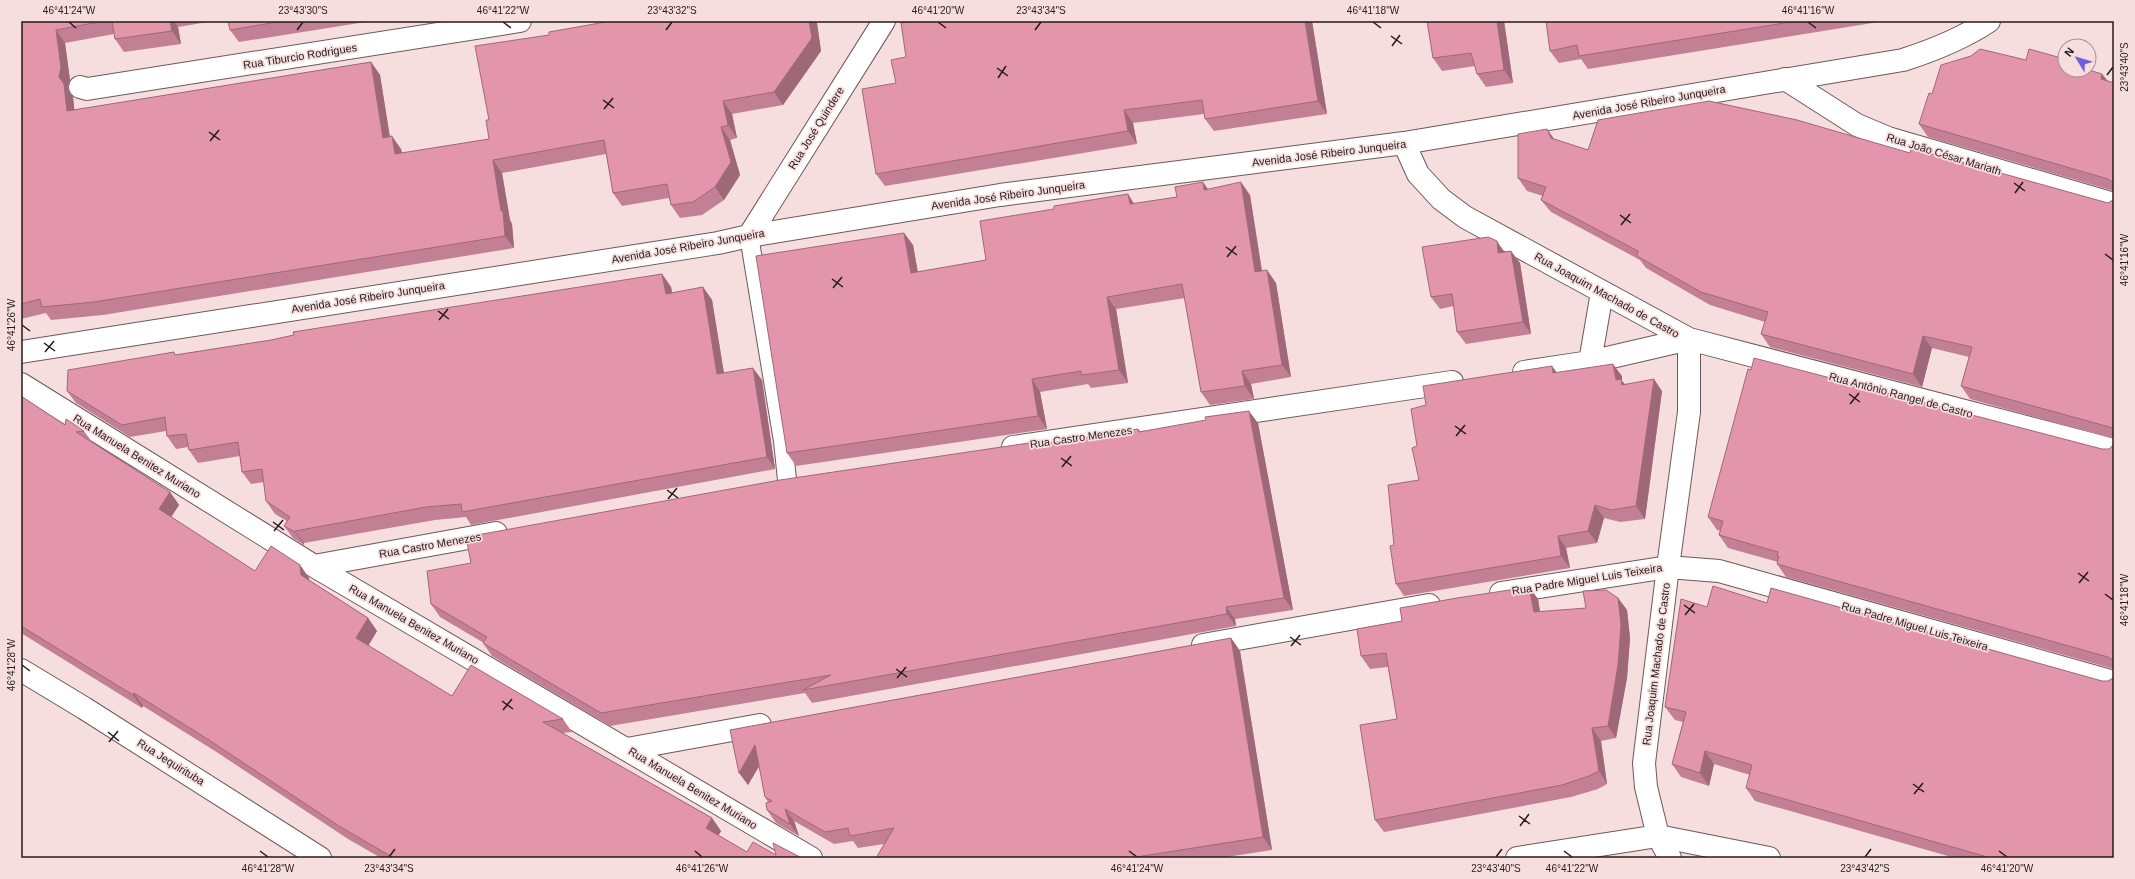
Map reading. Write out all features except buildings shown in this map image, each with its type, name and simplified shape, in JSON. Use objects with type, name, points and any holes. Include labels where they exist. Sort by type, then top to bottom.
[{"type":"street","name":"Rua Tiburcio Rodrigues","points":[[80,87],[87,89],[520,21]]},
{"type":"street","name":"Rua José Quindere","points":[[749,236],[884,21]]},
{"type":"street","name":"Avenida José Ribeiro Junqueira","points":[[21,352],[710,244],[749,236],[1000,194],[1404,143],[1903,60],[1935,50],[1970,34],[1989,21]]},
{"type":"street","name":"Rua João César Mariath","points":[[1785,79],[1845,118],[1888,138],[2114,204]]},
{"type":"street","name":"Rua Joaquim Machado de Castro","points":[[1404,143],[1418,174],[1441,199],[1465,217],[1689,339],[1689,412],[1644,763],[1646,787],[1658,836],[1670,858]]},
{"type":"street","points":[[1590,362],[1602,292]]},
{"type":"street","points":[[1503,375],[1590,362],[1689,339]]},
{"type":"street","name":"Rua Antônio Rangel de Castro","points":[[1689,339],[2114,450]]},
{"type":"street","name":"Rua Castro Menezes","points":[[992,450],[1472,380]]},
{"type":"street","name":"Rua Manuela Benitez Muriano","points":[[21,384],[314,566],[811,858]]},
{"type":"street","points":[[764,484],[795,479]]},
{"type":"street","name":"Rua Castro Menezes","points":[[314,566],[516,530]]},
{"type":"street","name":"Rua Padre Miguel Luis Teixeira","points":[[1479,596],[1668,567],[1719,571],[2114,682]]},
{"type":"street","points":[[1182,649],[1448,601]]},
{"type":"street","name":"Rua Jequirituba","points":[[21,670],[118,729],[320,858]]},
{"type":"street","points":[[627,749],[784,721]]},
{"type":"street","points":[[1517,858],[1658,836],[1770,858]]},
{"type":"lane","points":[[749,236],[783,441],[795,479]]}]
